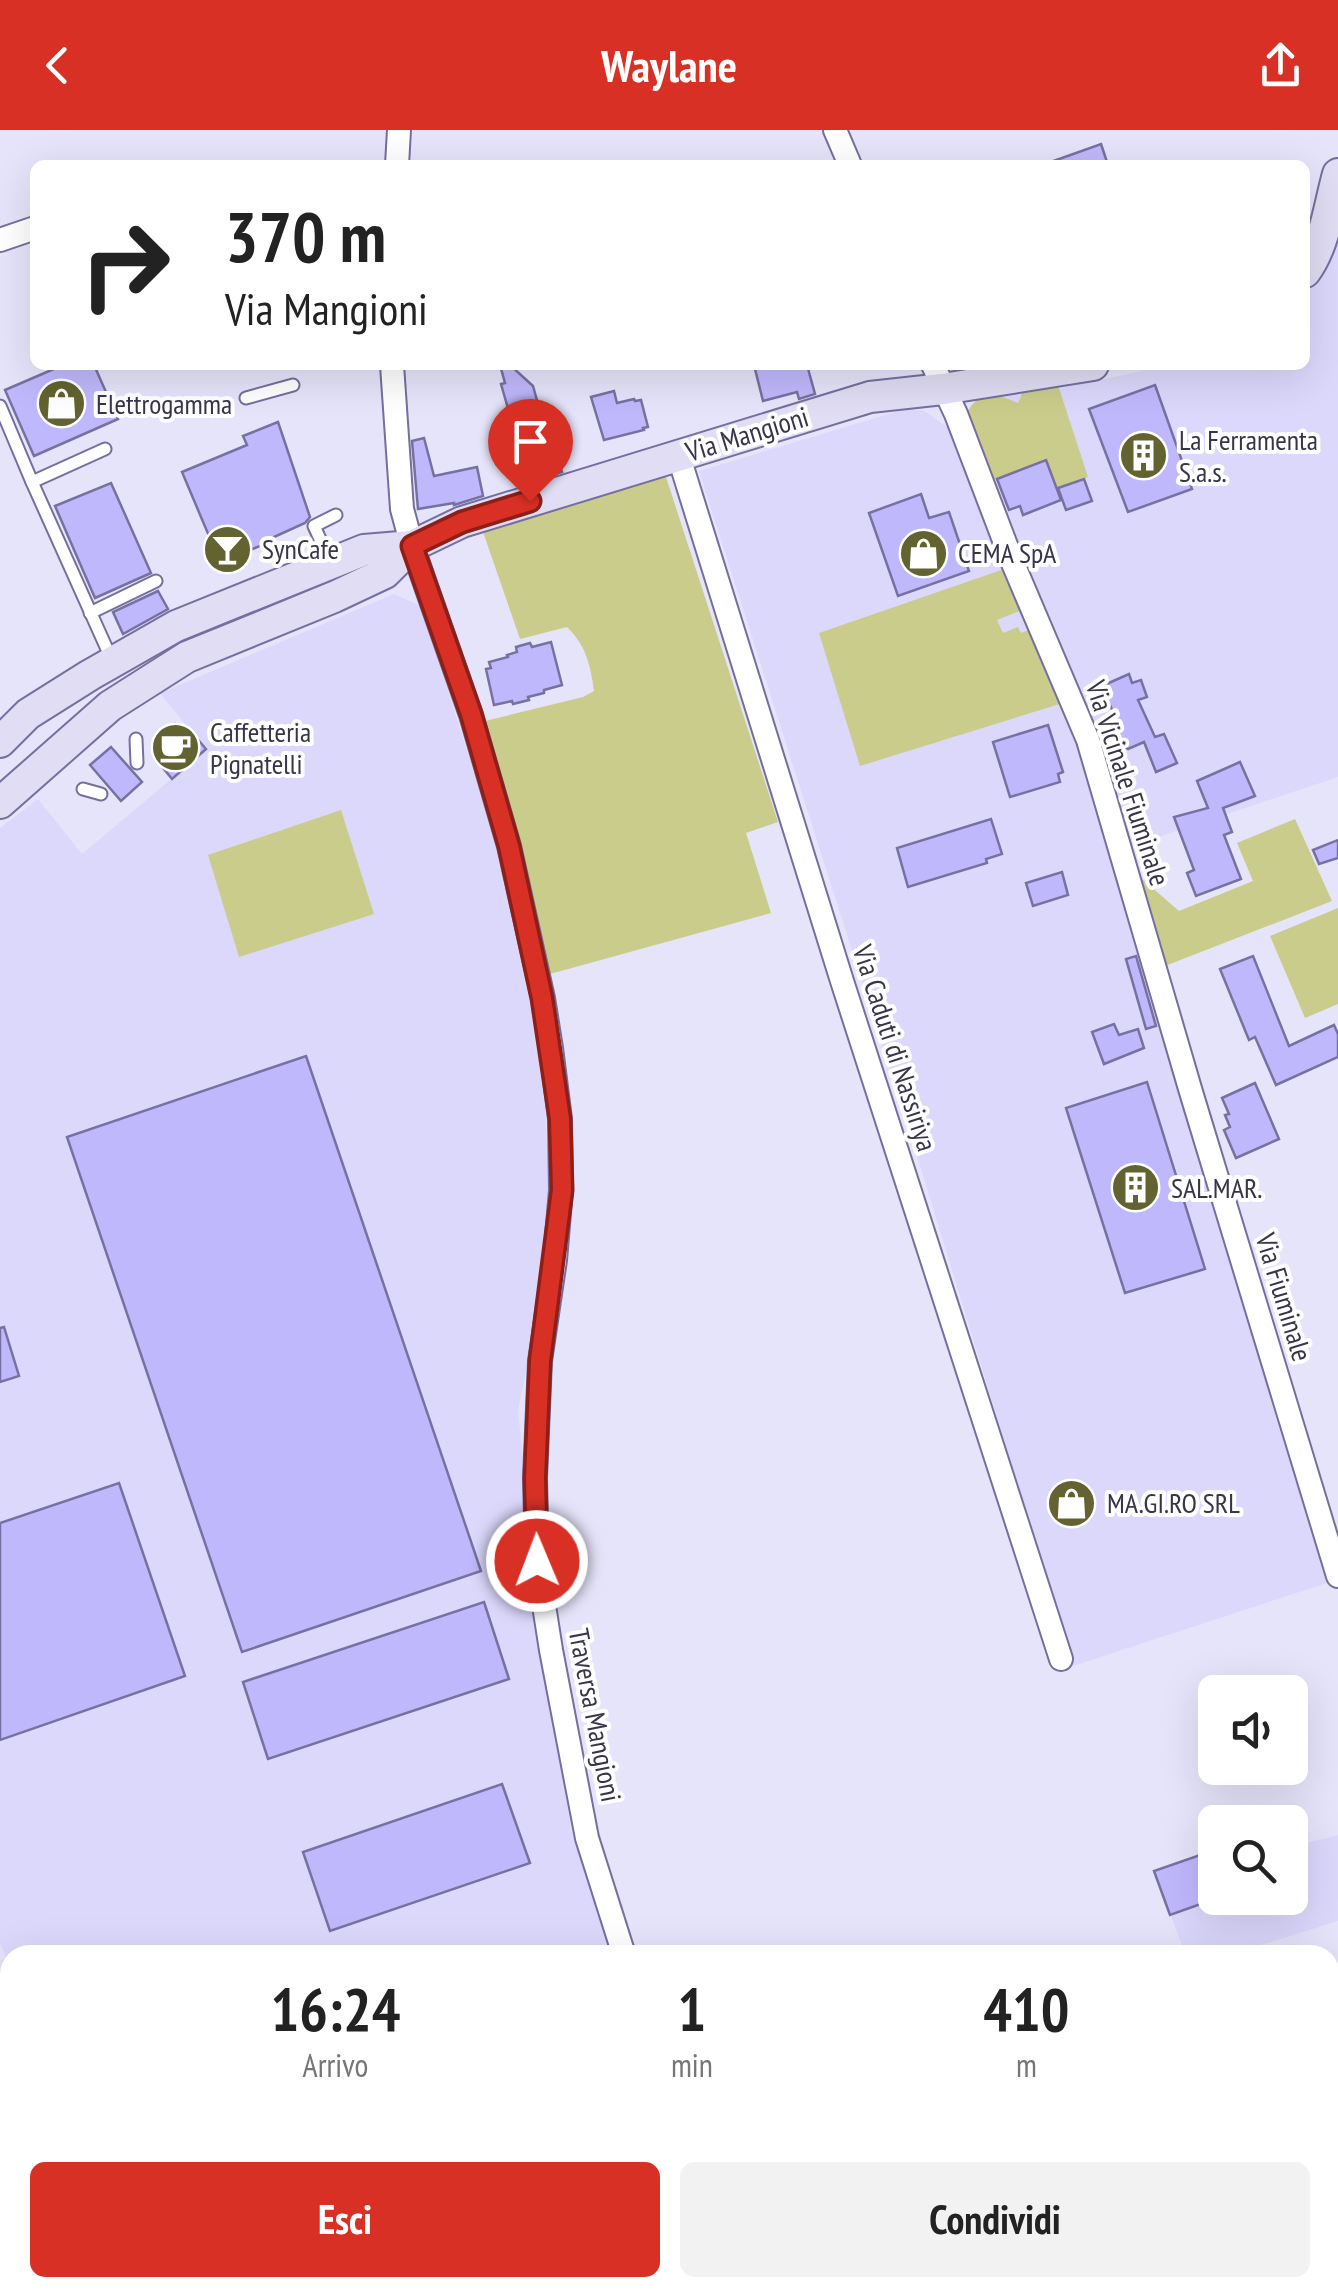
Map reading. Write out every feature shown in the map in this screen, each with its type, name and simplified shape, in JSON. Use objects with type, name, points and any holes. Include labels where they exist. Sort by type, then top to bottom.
[{"type":"street","points":[[397,160],[398,130]]},
{"type":"street","points":[[835,130],[848,160]]},
{"type":"street","points":[[1329,249],[1338,174]]},
{"type":"street","points":[[0,240],[30,230]]},
{"type":"street","name":"Traversa Mangioni","points":[[392,370],[402,509],[471,714],[509,846],[551,1048],[560,1119],[562,1190],[540,1361],[535,1478],[537,1561],[587,1838],[621,1945]]},
{"type":"street","name":"Via Mangioni","points":[[0,803],[109,708],[187,657],[386,573],[412,546],[462,522],[938,377],[1079,373]]},
{"type":"street","name":"Via Vicinale Fiuminale","points":[[938,377],[1088,740],[1190,1092]]},
{"type":"street","name":"Via Caduti di Nassiriya","points":[[678,454],[854,1018],[1061,1658]]},
{"type":"street","name":"Via Mangioni","points":[[32,772],[9,767],[2,744],[28,714],[97,671],[176,626],[326,565],[364,550],[412,546]]},
{"type":"street","points":[[326,565],[324,584],[338,596]]},
{"type":"street","points":[[224,606],[220,626],[237,637]]},
{"type":"street","points":[[97,671],[84,703],[109,708]]},
{"type":"street","name":"Via Fiuminale","points":[[1190,1092],[1338,1576]]},
{"type":"lane","points":[[246,398],[293,385]]},
{"type":"lane","points":[[0,406],[90,612],[97,671]]},
{"type":"lane","points":[[32,482],[105,449]]},
{"type":"lane","points":[[326,565],[314,526],[336,514]]},
{"type":"lane","points":[[90,612],[156,581]]},
{"type":"lane","points":[[136,739],[137,763]]},
{"type":"lane","points":[[83,790],[101,794]]},
{"type":"shaded area","points":[[1338,243],[1338,777],[1129,847],[1105,758],[971,432],[981,395],[1059,389],[1146,370],[1310,370],[1310,285]]},
{"type":"shaded area","points":[[905,409],[924,411],[961,436],[1064,703],[1333,1581],[1073,1666],[903,1110],[699,471]]},
{"type":"shaded area","points":[[394,594],[421,606],[501,858],[534,1019],[549,1176],[542,1292],[518,1411],[546,1668],[571,1829],[607,1945],[0,1944],[0,828],[38,799],[82,854],[206,750],[160,693]]},
{"type":"shaded area","points":[[1338,1835],[1338,1921],[1261,1945],[1182,1945],[1157,1881],[1198,1870],[1198,1915],[1308,1915],[1308,1842]]},
{"type":"green space","points":[[1058,385],[1088,477],[1058,488],[1046,461],[987,482],[965,419],[972,405],[993,393],[1018,403],[1023,391]]},
{"type":"green space","points":[[665,474],[778,822],[746,833],[771,913],[550,974],[485,721],[583,697],[594,691],[593,682],[583,649],[567,627],[520,639],[482,529]]},
{"type":"green space","points":[[1010,567],[1027,608],[997,620],[1003,633],[1018,627],[1021,633],[1035,627],[1066,702],[860,766],[819,633]]},
{"type":"green space","points":[[341,810],[374,914],[239,957],[208,855]]},
{"type":"green space","points":[[1295,819],[1332,901],[1165,966],[1141,878],[1179,911],[1253,881],[1237,843]]},
{"type":"green space","points":[[1338,908],[1338,1004],[1305,1018],[1270,936]]},
{"type":"building","points":[[1101,144],[1106,160],[1056,160]]},
{"type":"building","name":"Elettrogamma","points":[[51,370],[96,370],[118,419],[34,456],[5,390]]},
{"type":"building","points":[[501,370],[515,370],[533,386],[538,404],[542,402],[562,472],[529,482],[501,384],[505,383]]},
{"type":"building","points":[[755,370],[808,370],[815,394],[799,399],[797,392],[763,401]]},
{"type":"building","name":"La Ferramenta S.a.s.","points":[[1155,385],[1192,489],[1128,512],[1089,409]]},
{"type":"building","points":[[614,391],[617,403],[641,400],[648,427],[604,440],[591,397]]},
{"type":"building","points":[[278,422],[310,517],[274,537],[275,540],[220,562],[182,472],[247,445],[243,436]]},
{"type":"building","points":[[424,438],[434,476],[477,467],[483,496],[454,505],[418,509],[412,441]]},
{"type":"building","points":[[1046,460],[1061,500],[1023,515],[1020,506],[1009,510],[997,479]]},
{"type":"building","points":[[1084,479],[1092,501],[1066,510],[1058,488]]},
{"type":"building","points":[[111,483],[151,573],[95,598],[55,506]]},
{"type":"building","name":"CEMA SpA","points":[[921,494],[929,518],[949,512],[969,571],[898,596],[869,513]]},
{"type":"building","points":[[158,591],[168,609],[123,634],[113,612]]},
{"type":"building","points":[[551,642],[562,685],[528,697],[529,700],[494,705],[486,669],[491,668],[489,662],[517,652],[516,647]]},
{"type":"building","points":[[1129,674],[1132,683],[1141,680],[1147,697],[1138,700],[1155,737],[1164,734],[1177,763],[1156,772],[1144,742],[1125,747],[1102,686]]},
{"type":"building","points":[[175,724],[184,733],[189,729],[206,749],[172,779],[155,758],[161,752],[153,743]]},
{"type":"building","points":[[1048,725],[1063,772],[1058,774],[1060,782],[1010,797],[993,742]]},
{"type":"building","points":[[111,747],[142,782],[121,801],[90,765]]},
{"type":"building","points":[[1240,762],[1255,796],[1223,808],[1232,832],[1224,835],[1241,879],[1196,896],[1187,873],[1194,870],[1174,817],[1208,808],[1197,781]]},
{"type":"building","points":[[991,819],[1002,854],[986,859],[987,863],[908,887],[897,848]]},
{"type":"building","points":[[1338,840],[1338,858],[1319,864],[1313,850]]},
{"type":"building","points":[[1062,872],[1068,895],[1033,906],[1026,883]]},
{"type":"building","points":[[1136,956],[1156,1026],[1146,1029],[1126,959]]},
{"type":"building","points":[[1253,956],[1289,1046],[1334,1025],[1338,1057],[1276,1085],[1255,1037],[1249,1040],[1220,969]]},
{"type":"building","points":[[1114,1024],[1119,1035],[1138,1029],[1144,1048],[1104,1064],[1092,1032]]},
{"type":"building","points":[[306,1056],[481,1571],[242,1652],[67,1137]]},
{"type":"building","name":"SAL.MAR.","points":[[1147,1082],[1205,1269],[1125,1293],[1066,1108]]},
{"type":"building","points":[[1255,1083],[1279,1139],[1236,1158],[1224,1130],[1230,1127],[1222,1098]]},
{"type":"building","points":[[4,1327],[19,1376],[0,1382],[0,1328]]},
{"type":"building","points":[[119,1483],[185,1676],[0,1740],[0,1523]]},
{"type":"building","points":[[484,1602],[509,1679],[268,1759],[243,1682]]},
{"type":"building","points":[[502,1784],[530,1863],[330,1931],[303,1852]]},
{"type":"building","points":[[1198,1856],[1198,1905],[1170,1915],[1154,1871]]},
{"type":"place","name":"Elettrogamma","points":[[61,404]]},
{"type":"place","name":"La Ferramenta S.a.s.","points":[[1144,456]]},
{"type":"place","name":"SynCafe","points":[[227,549]]},
{"type":"place","name":"CEMA SpA","points":[[923,553]]},
{"type":"place","name":"Caffetteria Pignatelli","points":[[175,748]]},
{"type":"place","name":"SAL.MAR.","points":[[1136,1188]]},
{"type":"place","name":"MA.GI.RO SRL","points":[[1072,1503]]},
{"type":"route","points":[[530,501],[462,522],[412,546],[471,714],[509,846],[542,998],[560,1119],[562,1190],[540,1361],[535,1478],[537,1561]]}]
